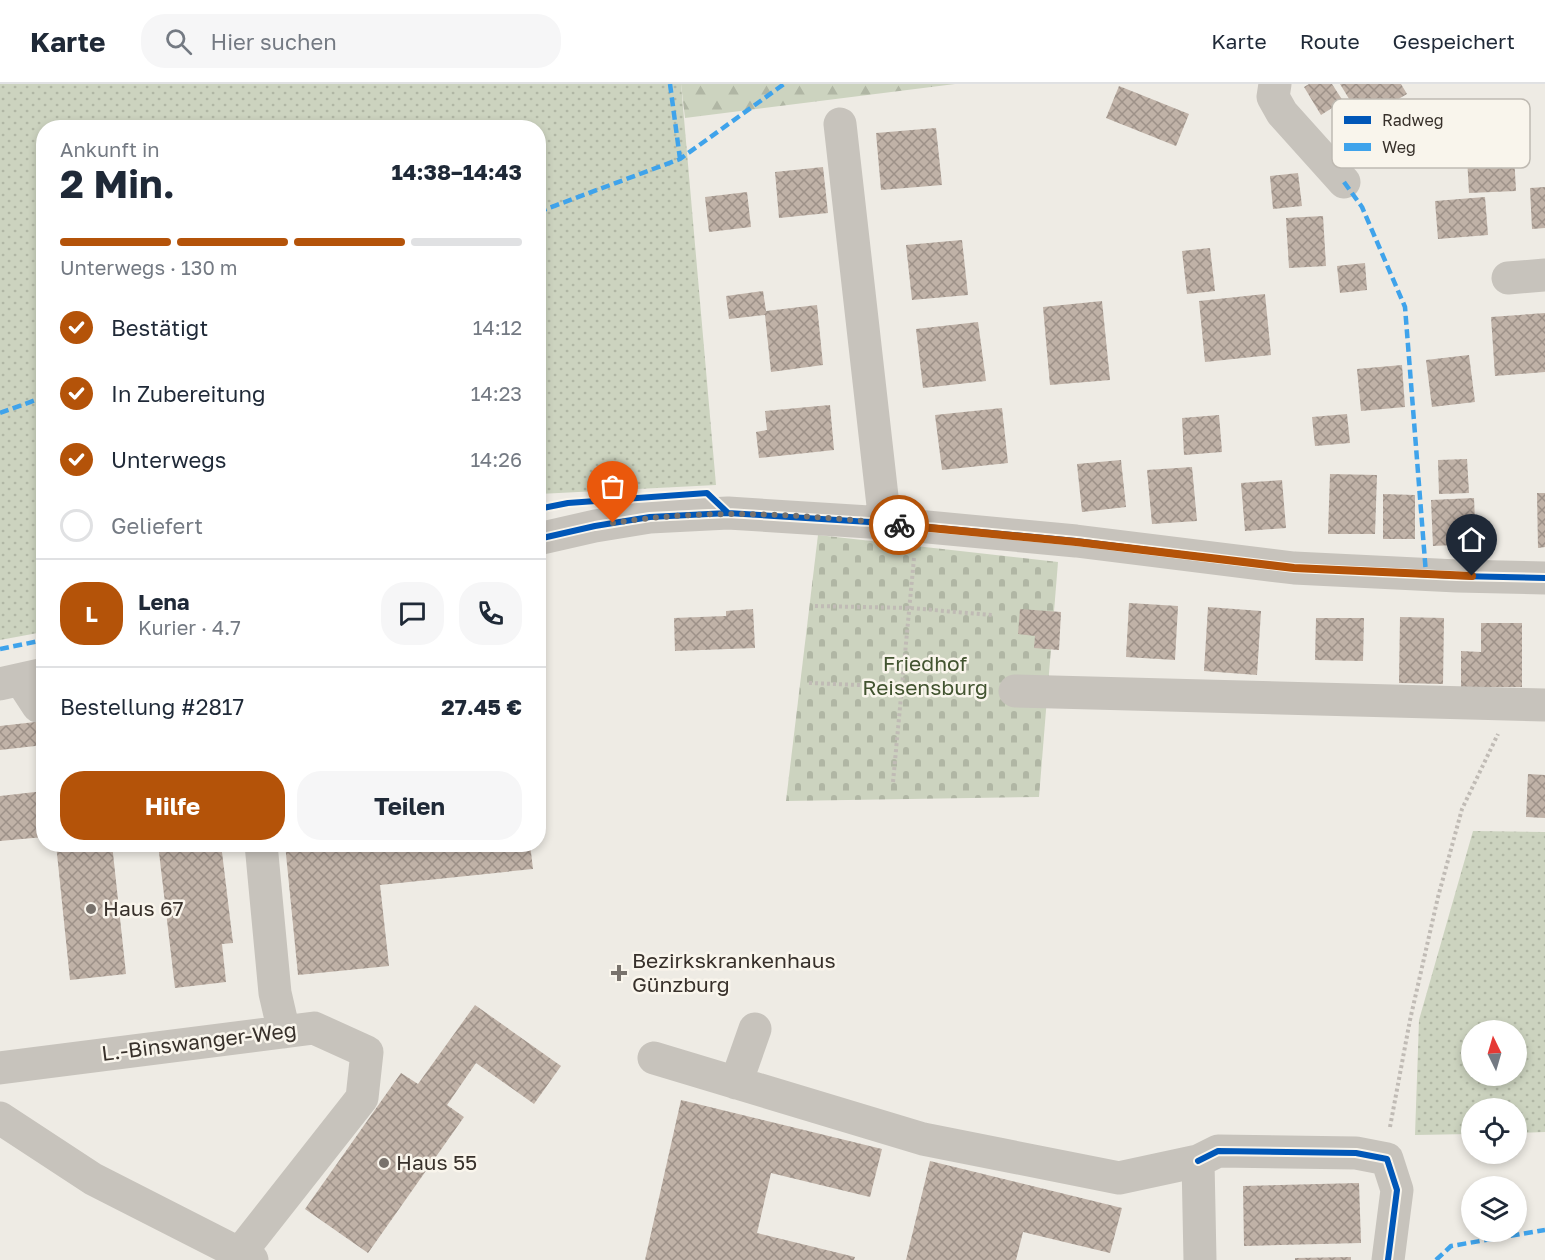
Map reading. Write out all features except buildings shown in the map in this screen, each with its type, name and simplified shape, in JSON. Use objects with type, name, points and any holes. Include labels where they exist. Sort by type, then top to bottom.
[{"type":"street","points":[[1275,84],[1273,97],[1282,112],[1344,182]]},
{"type":"street","points":[[840,124],[901,525]]},
{"type":"street","points":[[1508,278],[1545,275]]},
{"type":"street","points":[[546,537],[650,517],[728,513],[901,525],[1076,542],[1294,568],[1545,578]]},
{"type":"street","points":[[22,679],[36,703]]},
{"type":"street","points":[[1015,691],[1532,705]]},
{"type":"street","points":[[262,852],[275,993],[284,1032]]},
{"type":"street","name":"L.-Binswanger-Weg","points":[[0,1068],[314,1028],[367,1052],[362,1098],[246,1257]]},
{"type":"street","points":[[736,1083],[755,1029]]},
{"type":"street","points":[[654,1058],[923,1139],[1119,1178],[1198,1161],[1218,1151],[1356,1153],[1386,1159],[1397,1190],[1388,1260]]},
{"type":"street","points":[[0,1118],[93,1179],[246,1257]]},
{"type":"street","points":[[1198,1161],[1200,1260]]},
{"type":"path","points":[[893,782],[900,686],[910,609],[901,525]]},
{"type":"path","points":[[815,606],[910,609],[992,615]]},
{"type":"path","points":[[809,683],[1015,691]]},
{"type":"path","points":[[1386,1159],[1389,1130],[1410,1020],[1438,897],[1462,809],[1502,725],[1532,705]]},
{"type":"green space","points":[[0,84],[681,84],[716,485],[546,494],[546,120],[36,120],[36,633],[0,640]]},
{"type":"green space","points":[[681,84],[955,84],[685,118]]},
{"type":"green space","name":"Friedhof Reisensburg","points":[[818,535],[1058,562],[1039,797],[786,801]]},
{"type":"green space","points":[[1473,831],[1545,832],[1545,1132],[1527,1133],[1527,1098],[1461,1098],[1461,1134],[1415,1135],[1419,1020]]},
{"type":"marked path","points":[[670,84],[680,159]]},
{"type":"marked path","points":[[546,209],[680,159],[784,84]]},
{"type":"marked path","points":[[1344,182],[1362,207],[1405,307],[1426,574]]},
{"type":"marked path","points":[[0,413],[36,400]]},
{"type":"marked path","points":[[0,649],[36,642]]},
{"type":"marked path","points":[[1436,1260],[1451,1246],[1545,1230]]},
{"type":"cycle path","points":[[546,507],[568,503],[707,493],[728,513]]},
{"type":"cycle path","points":[[546,537],[650,517],[728,513],[885,523],[1076,541],[1294,568],[1545,578]]},
{"type":"cycle path","points":[[1198,1161],[1218,1151],[1356,1153],[1387,1159],[1397,1190],[1388,1260]]},
{"type":"way so far","points":[[613,523],[650,517],[728,513],[899,525]]},
{"type":"place","name":"Haus 67","points":[[91,909]]},
{"type":"place","name":"Bezirkskrankenhaus Günzburg","points":[[619,973]]},
{"type":"place","name":"Haus 55","points":[[384,1163]]},
{"type":"route","points":[[899,525],[1076,542],[1294,568],[1472,576]]}]
